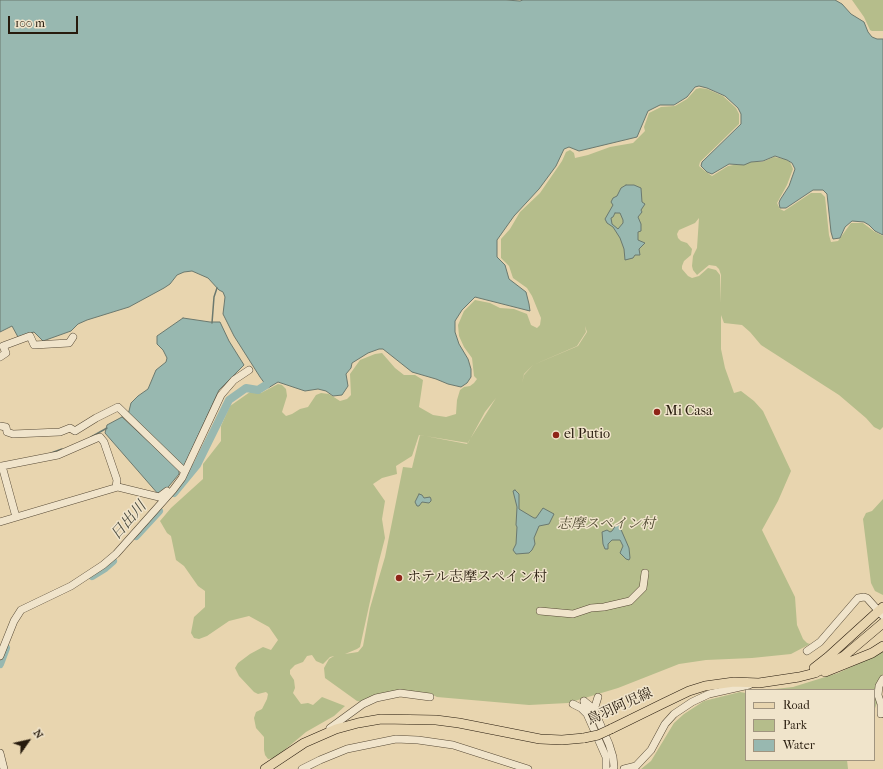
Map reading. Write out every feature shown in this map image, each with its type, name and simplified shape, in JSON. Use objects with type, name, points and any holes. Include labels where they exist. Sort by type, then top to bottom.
[{"type":"main road","points":[[799,678],[828,658],[882,611]]},
{"type":"main road","name":"鳥羽阿児線","points":[[265,769],[304,743],[358,723],[381,719],[436,720],[540,739],[562,740],[598,735],[694,690],[734,682],[759,683],[799,678],[814,673],[844,656],[880,626]]},
{"type":"main road","points":[[799,678],[813,677],[857,660],[883,646]]},
{"type":"street","points":[[0,357],[6,353],[3,346],[30,336],[34,344],[69,343],[73,336]]},
{"type":"street","points":[[0,656],[14,621],[21,610],[71,586],[103,565],[173,490],[182,478],[221,395],[234,380],[249,370]]},
{"type":"street","points":[[0,426],[6,427],[8,432],[13,434],[60,432],[70,428],[75,431],[118,406],[184,471]]},
{"type":"street","points":[[16,517],[2,466],[58,454],[100,437],[104,442],[117,480],[116,487]]},
{"type":"street","points":[[0,522],[116,487],[159,497],[168,491],[184,471]]},
{"type":"street","points":[[540,611],[573,614],[591,608],[604,607],[630,601],[643,588],[645,573]]},
{"type":"street","points":[[807,651],[820,642],[858,598],[867,598],[882,611]]},
{"type":"street","points":[[881,714],[881,704],[878,695],[879,686],[883,679]]},
{"type":"street","points":[[606,757],[618,768],[634,768],[651,750],[665,724],[674,714],[692,702],[708,694],[759,683]]},
{"type":"street","points":[[304,743],[337,724],[364,704],[382,696],[400,693],[430,697]]},
{"type":"street","points":[[590,712],[598,697]]},
{"type":"street","points":[[584,701],[590,705],[590,712],[606,757],[606,769]]},
{"type":"street","points":[[573,704],[590,712],[609,744],[618,768]]},
{"type":"street","points":[[302,769],[347,749],[396,739],[418,740],[454,746],[528,769]]},
{"type":"street","points":[[0,753],[4,769]]},
{"type":"green space","points":[[852,0],[883,0],[883,31],[870,30],[864,17]]},
{"type":"green space","name":"志摩スペイン村","points":[[696,89],[707,89],[723,96],[736,108],[739,114],[739,124],[700,162],[699,166],[705,171],[712,176],[728,166],[749,162],[762,162],[774,157],[785,159],[790,162],[793,169],[787,185],[777,203],[780,209],[784,211],[811,193],[821,193],[825,197],[831,242],[838,241],[851,223],[863,223],[883,236],[883,427],[880,430],[874,427],[866,418],[839,395],[761,345],[742,325],[724,323],[721,315],[721,349],[725,368],[734,393],[741,391],[754,401],[763,411],[791,471],[778,501],[762,530],[795,597],[797,625],[803,639],[810,644],[791,654],[752,658],[706,660],[679,664],[618,688],[568,703],[529,705],[437,697],[433,695],[427,696],[399,691],[363,702],[357,701],[325,678],[324,668],[329,659],[334,656],[330,657],[323,664],[316,661],[312,655],[307,656],[303,662],[295,665],[290,670],[290,674],[294,680],[295,688],[293,693],[301,704],[308,703],[313,705],[322,697],[345,706],[334,716],[306,732],[275,758],[268,759],[264,750],[264,737],[256,728],[254,718],[256,712],[262,709],[268,694],[266,692],[258,694],[254,692],[239,676],[235,668],[238,663],[250,654],[263,647],[271,650],[278,640],[269,627],[249,616],[229,621],[207,636],[199,639],[194,638],[191,633],[194,617],[205,607],[205,591],[198,586],[184,566],[176,560],[171,536],[167,533],[160,521],[171,508],[203,479],[203,464],[221,441],[221,426],[230,406],[250,392],[261,393],[278,384],[282,385],[286,389],[287,396],[282,412],[286,416],[308,407],[316,395],[321,393],[329,394],[340,401],[347,399],[351,395],[350,374],[360,360],[382,353],[395,368],[404,375],[415,375],[423,380],[419,407],[433,415],[446,417],[456,414],[457,400],[460,390],[464,387],[470,386],[477,379],[474,376],[472,358],[464,347],[459,336],[458,325],[464,311],[475,300],[490,303],[500,308],[514,309],[527,314],[531,325],[537,328],[540,325],[541,318],[532,296],[527,288],[513,278],[509,266],[501,258],[501,239],[510,229],[520,212],[540,193],[562,161],[566,152],[570,150],[574,153],[575,158],[610,147],[633,143],[645,131],[644,127],[649,113],[661,107],[675,106],[687,99]],"holes":[[[699,218],[697,248],[693,256],[693,270],[697,275],[709,265],[716,266],[719,269],[721,275],[721,303],[720,275],[716,270],[708,268],[699,276],[692,278],[682,269],[684,261],[691,255],[692,249],[687,243],[678,238],[677,234],[679,230],[695,223]],[[585,326],[587,332],[578,346],[533,365],[577,346],[586,332]],[[496,398],[470,438],[485,412]],[[420,435],[412,468],[403,467],[385,557],[370,608],[363,646],[358,652],[345,654],[360,647],[385,538],[382,519],[385,501],[373,484],[382,478],[397,474],[396,466],[412,456]],[[426,436],[468,443],[467,444]]]},
{"type":"green space","points":[[883,499],[883,595],[875,591],[871,583],[863,519],[866,513],[872,511]]},
{"type":"green space","points":[[883,650],[883,674],[877,682],[875,692],[875,689],[775,689],[793,687],[838,673],[873,657]]},
{"type":"green space","points":[[740,692],[745,693],[745,761],[847,761],[848,769],[641,769],[651,761],[674,723],[684,714],[704,701]]},
{"type":"green space","points":[[875,692],[877,703],[875,708]]},
{"type":"water","points":[[0,0],[835,0],[842,4],[851,14],[864,22],[872,37],[883,39],[883,235],[875,231],[864,222],[852,221],[845,227],[840,238],[833,239],[827,194],[823,190],[813,190],[786,208],[780,208],[780,200],[789,186],[795,169],[792,163],[787,160],[775,156],[763,161],[751,162],[744,165],[729,164],[712,174],[707,172],[701,166],[702,162],[741,124],[741,114],[738,108],[725,96],[699,86],[695,87],[687,97],[674,105],[660,105],[648,111],[637,137],[579,151],[569,147],[564,149],[556,166],[539,189],[514,216],[497,240],[497,257],[505,265],[509,279],[526,292],[530,311],[475,297],[462,310],[455,321],[455,332],[459,344],[468,359],[471,369],[471,377],[467,383],[461,387],[412,372],[383,349],[379,349],[368,353],[352,363],[351,368],[346,374],[348,386],[342,395],[333,396],[326,391],[318,389],[305,391],[278,382],[268,388],[234,336],[223,314],[225,297],[223,292],[219,290],[208,278],[192,271],[177,275],[170,284],[164,288],[129,307],[87,320],[78,324],[71,331],[43,341],[34,332],[18,337],[12,326],[0,332]]},
{"type":"water","points":[[626,185],[634,185],[641,188],[642,202],[645,204],[638,217],[641,224],[641,231],[638,232],[638,240],[645,243],[639,249],[640,255],[635,255],[633,258],[625,260],[624,249],[620,238],[613,227],[607,223],[605,219],[613,205],[611,202],[613,198],[617,196],[621,188]],"holes":[[[615,213],[620,213],[623,223],[618,229],[612,224],[611,218]]]},
{"type":"water","points":[[183,318],[220,322],[229,341],[244,365],[219,390],[185,464],[182,467],[128,415],[131,403],[148,389],[156,370],[166,362],[167,358],[163,350],[157,344],[157,336]]},
{"type":"water","points":[[122,417],[179,470],[179,474],[164,492],[159,495],[105,433],[107,425]]},
{"type":"water","points":[[515,490],[519,494],[519,509],[534,518],[536,518],[543,508],[554,514],[549,524],[539,526],[534,538],[535,544],[529,553],[516,554],[513,550],[516,544],[517,527],[517,507],[513,491]]},
{"type":"water","points":[[419,494],[424,498],[430,497],[431,501],[429,503],[422,502],[419,506],[417,506],[415,502]]},
{"type":"water","points":[[616,525],[619,525],[629,548],[629,560],[620,553],[623,546],[620,540],[612,540],[608,544],[608,549],[605,549],[603,544],[602,532],[607,530],[610,532],[612,531]]},
{"type":"waterway","points":[[212,323],[214,297],[217,288]]},
{"type":"waterway","name":"日出川","points":[[174,493],[197,465],[229,400],[246,388],[258,390],[266,385]]},
{"type":"waterway","points":[[91,437],[107,428]]},
{"type":"waterway","points":[[51,453],[62,449]]},
{"type":"waterway","name":"日出川","points":[[136,536],[159,511]]},
{"type":"waterway","name":"日出川","points":[[92,576],[113,561]]},
{"type":"waterway","name":"日出川","points":[[0,664],[6,648]]},
{"type":"place","name":"Mi Casa","points":[[657,412]]},
{"type":"place","name":"el Putio","points":[[556,435]]},
{"type":"place","name":"ホテル志摩スペイン村","points":[[399,578]]}]
